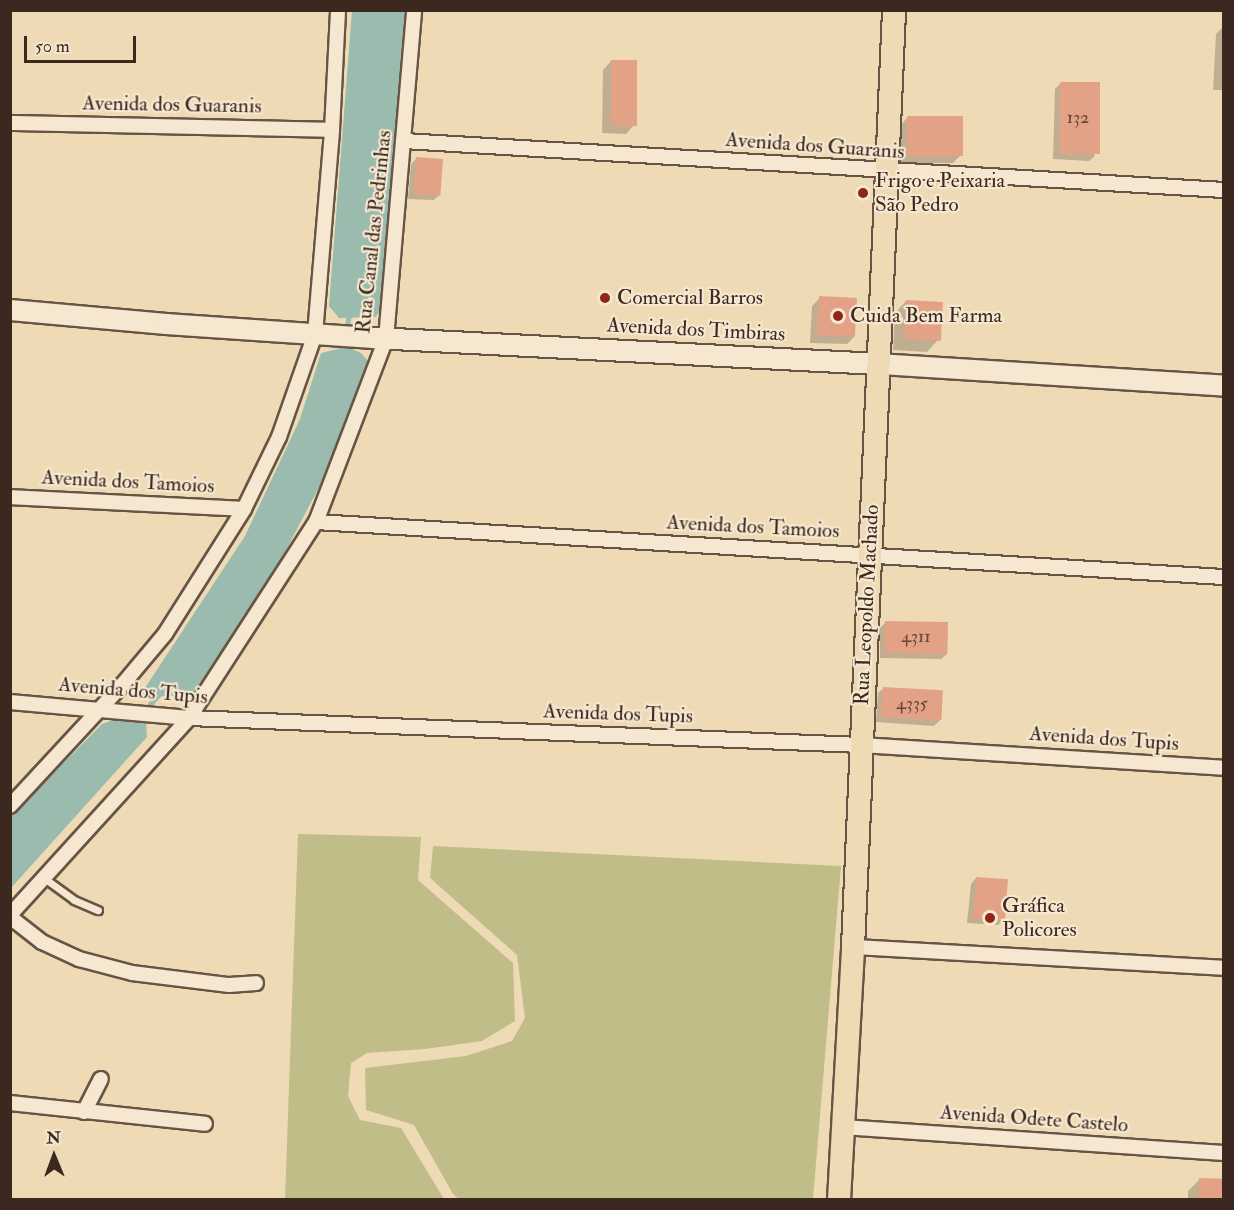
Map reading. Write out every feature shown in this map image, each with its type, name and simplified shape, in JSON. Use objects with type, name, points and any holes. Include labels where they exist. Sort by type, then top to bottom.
[{"type":"main road","name":"Rua Leopoldo Machado","points":[[839,1200],[853,947],[879,363],[885,171],[894,10]]},
{"type":"street","points":[[10,806],[101,710],[165,633],[244,509],[279,437],[321,334],[338,10]]},
{"type":"street","name":"Rua Canal das Pedrinhas","points":[[10,916],[184,717],[316,522],[380,338],[404,141],[414,10]]},
{"type":"street","name":"Avenida dos Guaranis","points":[[10,123],[332,130]]},
{"type":"street","name":"Avenida dos Guaranis","points":[[404,141],[885,171],[1224,189]]},
{"type":"street","name":"Avenida dos Timbiras","points":[[10,310],[166,324],[380,338],[879,363],[1224,386]]},
{"type":"street","name":"Avenida dos Timbiras","points":[[10,324],[166,324]]},
{"type":"street","name":"Avenida dos Tamoios","points":[[10,497],[244,509]]},
{"type":"street","name":"Avenida dos Tamoios","points":[[316,522],[1224,577]]},
{"type":"street","name":"Avenida dos Tupis","points":[[10,702],[184,717],[861,745],[1224,768]]},
{"type":"street","points":[[10,916],[42,942],[79,959],[132,973],[229,985],[256,983]]},
{"type":"street","points":[[853,947],[1224,968]]},
{"type":"street","points":[[84,1112],[101,1079]]},
{"type":"street","points":[[10,1103],[205,1124]]},
{"type":"street","name":"Avenida Odete Castelo","points":[[842,1127],[1224,1153]]},
{"type":"lane","points":[[44,878],[74,900],[98,910]]},
{"type":"shaded area","points":[[352,11],[409,11],[386,306],[375,317],[339,318],[329,306]]},
{"type":"shaded area","points":[[341,344],[361,353],[368,361],[325,476],[266,588],[193,695],[147,697],[141,694],[245,536],[300,419],[321,353],[338,349]]},
{"type":"shaded area","points":[[116,719],[146,720],[147,737],[11,888],[11,816],[102,724]]},
{"type":"shaded area","points":[[298,834],[421,837],[418,880],[513,963],[515,1021],[482,1041],[425,1049],[367,1053],[351,1063],[348,1096],[360,1120],[401,1128],[444,1199],[285,1199]]},
{"type":"shaded area","points":[[433,846],[841,866],[813,1199],[460,1200],[453,1194],[414,1125],[366,1110],[365,1068],[466,1056],[512,1041],[525,1018],[517,955],[430,878]]},
{"type":"building","points":[[611,60],[637,60],[637,126],[611,126]]},
{"type":"building","points":[[1060,82],[1100,82],[1100,154],[1060,154]]},
{"type":"building","points":[[907,116],[963,116],[963,156],[907,156]]},
{"type":"building","points":[[416,157],[443,159],[440,196],[413,194]]},
{"type":"building","name":"Cuida Bem Farma","points":[[819,296],[857,298],[855,337],[817,335]]},
{"type":"building","points":[[906,300],[943,302],[941,341],[904,339]]},
{"type":"building","points":[[885,621],[948,622],[947,654],[884,653]]},
{"type":"building","points":[[883,687],[943,690],[941,720],[881,717]]},
{"type":"building","points":[[976,877],[1008,879],[1005,920],[973,918]]},
{"type":"building","points":[[1199,1178],[1224,1179],[1223,1200],[1198,1200]]},
{"type":"waterway","points":[[346,332],[349,314]]},
{"type":"waterway","points":[[144,711],[160,693]]},
{"type":"place","name":"Frigo e Peixaria São Pedro","points":[[863,193]]},
{"type":"place","name":"Comercial Barros","points":[[605,298]]},
{"type":"place","name":"Cuida Bem Farma","points":[[838,316]]},
{"type":"place","name":"Gráfica Policores","points":[[990,918]]}]
